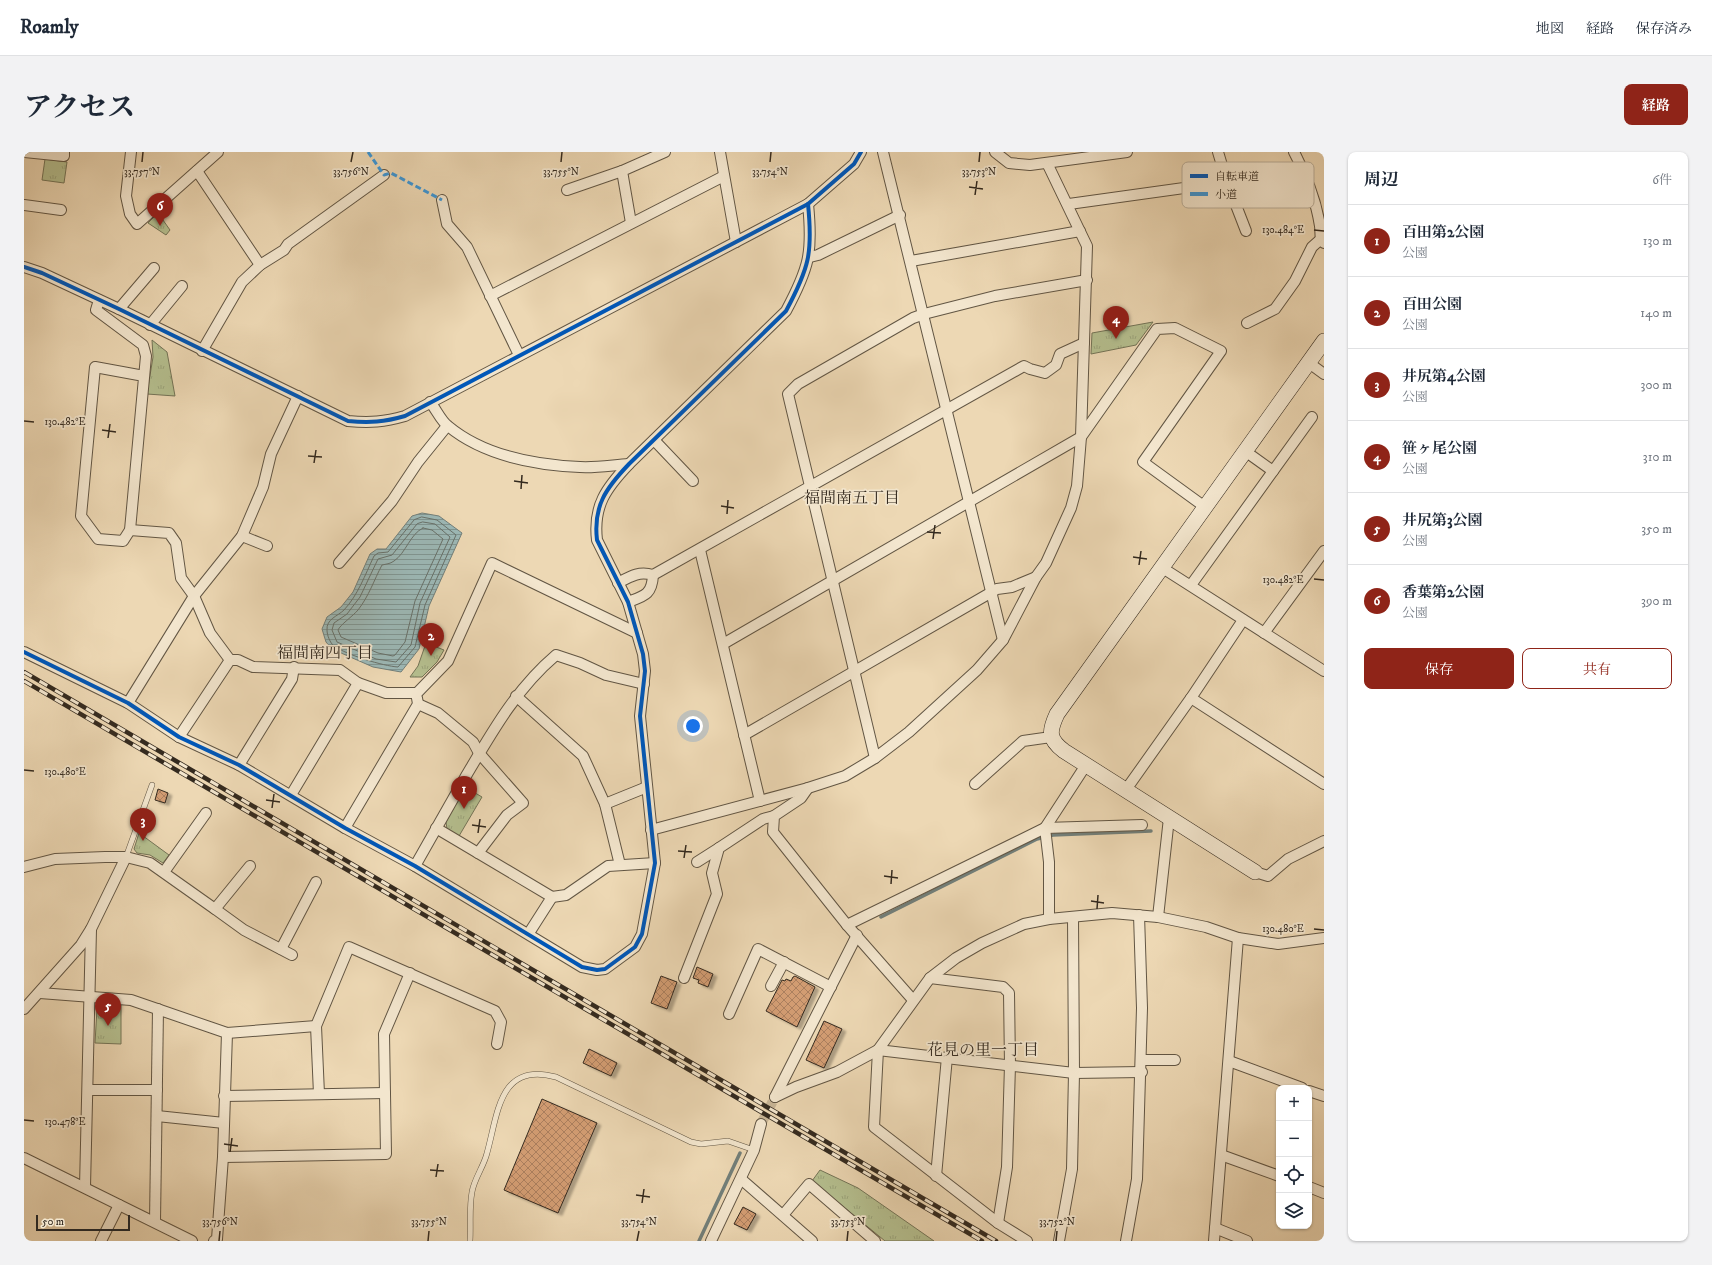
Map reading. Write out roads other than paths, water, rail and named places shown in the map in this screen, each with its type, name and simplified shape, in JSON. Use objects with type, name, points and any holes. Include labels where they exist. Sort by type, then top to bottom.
[{"type":"street","points":[[24,152],[64,156],[64,152]]},
{"type":"street","points":[[131,152],[126,196],[130,214],[137,224],[218,152]]},
{"type":"street","points":[[568,190],[622,171],[665,152]]},
{"type":"street","points":[[720,152],[736,242]]},
{"type":"street","points":[[24,267],[42,273],[119,309],[202,351],[348,421],[370,423],[387,421],[405,416],[808,204],[854,164],[861,152]]},
{"type":"street","points":[[883,152],[900,215],[1003,640]]},
{"type":"street","points":[[995,152],[1009,163],[1030,166],[1127,152]]},
{"type":"street","points":[[1218,152],[1221,162]]},
{"type":"street","points":[[1294,152],[1299,162]]},
{"type":"street","points":[[651,830],[808,788],[845,776],[875,758],[909,732],[971,675],[1003,640],[1036,577],[1046,563],[1071,508],[1077,486],[1087,280],[1087,246],[1069,204],[1048,163]]},
{"type":"street","points":[[196,171],[260,265]]},
{"type":"street","points":[[622,171],[631,223]]},
{"type":"street","points":[[202,351],[242,282],[260,265],[284,250],[288,244],[384,175]]},
{"type":"street","points":[[490,296],[724,176]]},
{"type":"street","points":[[1069,204],[1182,188]]},
{"type":"street","points":[[442,200],[447,224],[467,247],[519,355]]},
{"type":"street","points":[[1247,323],[1275,309],[1295,281],[1312,247],[1322,241],[1314,203]]},
{"type":"street","points":[[24,652],[128,703],[179,737],[239,764],[345,828],[415,866],[529,933],[582,966],[597,970],[605,969],[635,947],[642,934],[655,863],[640,716],[645,671],[644,660],[628,602],[600,546],[596,531],[602,498],[610,485],[629,464],[786,311],[803,280],[810,257],[811,228],[808,204]]},
{"type":"street","points":[[24,205],[61,210]]},
{"type":"street","points":[[1237,208],[1246,231]]},
{"type":"street","points":[[810,257],[818,256],[900,215]]},
{"type":"street","points":[[911,261],[1080,231]]},
{"type":"street","points":[[119,309],[154,268]]},
{"type":"street","points":[[875,758],[788,394],[798,384],[913,318],[995,296],[1087,280]]},
{"type":"street","points":[[150,325],[182,286]]},
{"type":"street","points":[[99,300],[96,310],[143,345],[146,356],[130,530],[123,541],[98,539],[81,516],[95,367],[144,376]]},
{"type":"street","points":[[723,644],[1080,437],[1157,328],[1175,328],[1221,351],[1143,462],[1205,507]]},
{"type":"street","points":[[1324,341],[1057,714],[1052,726],[1051,737],[1055,744],[1125,791],[1255,872],[1268,876],[1288,859],[1324,841]]},
{"type":"street","points":[[618,583],[636,573],[643,572],[653,575],[700,550],[1024,366],[1045,373],[1056,365],[1060,354],[1084,343]]},
{"type":"street","points":[[1308,363],[1324,374]]},
{"type":"street","points":[[128,703],[194,596],[242,536],[263,487],[271,454],[298,396]]},
{"type":"street","points":[[430,402],[447,426],[481,446],[512,457],[540,463],[582,467],[629,464]]},
{"type":"street","points":[[1191,585],[1312,417]]},
{"type":"street","points":[[339,563],[392,501],[418,462],[447,426]]},
{"type":"street","points":[[654,440],[693,481]]},
{"type":"street","points":[[1245,451],[1273,471]]},
{"type":"street","points":[[130,530],[169,533],[176,543],[181,578],[194,596],[210,633],[230,660]]},
{"type":"street","points":[[242,536],[267,546]]},
{"type":"street","points":[[700,550],[760,801]]},
{"type":"street","points":[[1264,633],[1324,551]]},
{"type":"street","points":[[230,660],[238,660],[253,667],[294,667],[340,670],[358,683],[386,693],[417,693],[448,662],[492,563],[637,633]]},
{"type":"street","points":[[1162,567],[1324,671]]},
{"type":"street","points":[[628,602],[649,592],[653,587],[653,575]]},
{"type":"street","points":[[744,735],[991,593],[997,590],[1012,587],[1036,577]]},
{"type":"street","points":[[1125,791],[1191,698],[1243,620]]},
{"type":"street","points":[[415,866],[485,742],[516,696],[536,672],[556,655],[580,663],[606,675],[644,684]]},
{"type":"street","points":[[179,737],[230,660]]},
{"type":"street","points":[[239,764],[292,678],[294,667]]},
{"type":"street","points":[[291,795],[358,683]]},
{"type":"street","points":[[345,828],[418,704],[417,693]]},
{"type":"street","points":[[516,696],[582,756],[605,804],[620,865]]},
{"type":"street","points":[[1191,698],[1324,784]]},
{"type":"street","points":[[418,704],[438,712],[474,742],[480,753],[523,802],[507,815],[478,853]]},
{"type":"street","points":[[975,784],[1023,741],[1051,737]]},
{"type":"street","points":[[1049,919],[1049,862],[1045,828],[1086,765]]},
{"type":"street","points":[[605,804],[647,786]]},
{"type":"street","points":[[696,862],[763,819],[774,816],[801,798],[808,788]]},
{"type":"street","points":[[164,872],[206,813]]},
{"type":"street","points":[[774,816],[773,832],[847,925],[913,1000]]},
{"type":"street","points":[[1158,917],[1169,818]]},
{"type":"street","points":[[847,925],[1045,828],[1142,825]]},
{"type":"street","points":[[436,828],[552,897],[566,895],[608,866],[655,863]]},
{"type":"street","points":[[684,978],[717,894],[712,873],[719,848]]},
{"type":"street","points":[[24,867],[55,859],[126,858],[150,863],[244,930],[292,955]]},
{"type":"street","points":[[24,1009],[40,993],[80,945],[91,929],[126,858]]},
{"type":"street","points":[[215,909],[250,866]]},
{"type":"street","points":[[281,949],[316,882]]},
{"type":"street","points":[[529,933],[552,897]]},
{"type":"street","points":[[857,935],[775,1097],[796,1087],[837,1072],[878,1050],[930,978],[956,958],[982,943],[1024,924],[1049,919],[1073,918],[1112,913],[1158,917],[1206,927],[1238,938],[1278,944],[1324,938]]},
{"type":"street","points":[[1126,1241],[1137,1179],[1142,1072],[1142,1008],[1139,915]]},
{"type":"street","points":[[1059,1241],[1072,1169],[1074,1073],[1073,918]]},
{"type":"street","points":[[85,1188],[91,929]]},
{"type":"street","points":[[1214,1241],[1238,938]]},
{"type":"street","points":[[319,1094],[316,1026],[349,947],[495,1012],[501,1022],[497,1044]]},
{"type":"street","points":[[729,1014],[758,949],[831,987]]},
{"type":"street","points":[[771,986],[784,962]]},
{"type":"street","points":[[223,1157],[386,1154],[384,1034],[410,973]]},
{"type":"street","points":[[930,978],[1003,987],[1009,993],[1010,1065],[1007,1167],[998,1223]]},
{"type":"street","points":[[40,993],[131,1000],[227,1033],[316,1026]]},
{"type":"street","points":[[155,1222],[158,1009]]},
{"type":"street","points":[[214,1241],[217,1239],[223,1157],[227,1033]]},
{"type":"street","points":[[878,1050],[1074,1073],[1142,1072]]},
{"type":"street","points":[[878,1050],[874,1127],[998,1223],[1027,1241]]},
{"type":"street","points":[[936,1176],[947,1057]]},
{"type":"street","points":[[1141,1060],[1174,1060]]},
{"type":"street","points":[[1229,1061],[1294,1085]]},
{"type":"street","points":[[88,1090],[157,1090]]},
{"type":"street","points":[[224,1096],[385,1092]]},
{"type":"street","points":[[1312,1092],[1324,1096]]},
{"type":"street","points":[[157,1116],[224,1123]]},
{"type":"street","points":[[711,1241],[754,1150],[761,1124]]},
{"type":"street","points":[[1221,1155],[1276,1175]]},
{"type":"street","points":[[24,1158],[155,1222],[177,1238],[192,1241]]},
{"type":"street","points":[[741,1179],[812,1241]]},
{"type":"street","points":[[783,1215],[809,1184],[875,1241]]},
{"type":"street","points":[[1312,1188],[1324,1193]]},
{"type":"street","points":[[101,1241],[119,1205]]},
{"type":"street","points":[[1215,1228],[1247,1241]]},
{"type":"lane","points":[[126,858],[152,785]]},
{"type":"lane","points":[[470,1241],[472,1191],[486,1160],[498,1106],[505,1091],[512,1083],[530,1074],[541,1073],[556,1078],[691,1142],[701,1144],[728,1141],[754,1150]]},
{"type":"water","points":[[422,513],[439,516],[462,533],[429,606],[419,649],[401,672],[373,667],[332,649],[326,642],[322,629],[327,617],[341,607],[353,592],[370,554],[377,549],[386,549],[412,516]]},
{"type":"waterway","points":[[881,917],[1037,839],[1053,835],[1151,831]]},
{"type":"waterway","points":[[699,1241],[740,1153]]},
{"type":"tunnel","points":[[761,1124],[775,1097]]},
{"type":"railway","points":[[24,672],[996,1241]]},
{"type":"railway","points":[[24,681],[982,1241]]},
{"type":"place","name":"香葉第2公園","points":[[160,226]]},
{"type":"place","name":"笹ヶ尾公園","points":[[1116,339]]},
{"type":"place","name":"百田公園","points":[[431,656]]},
{"type":"place","name":"百田第2公園","points":[[464,809]]},
{"type":"place","name":"井尻第4公園","points":[[143,841]]},
{"type":"place","name":"井尻第3公園","points":[[108,1026]]},
{"type":"district","name":"福間南五丁目","points":[[852,498]]},
{"type":"district","name":"福間南四丁目","points":[[325,653]]},
{"type":"district","name":"花見の里一丁目","points":[[983,1050]]}]
